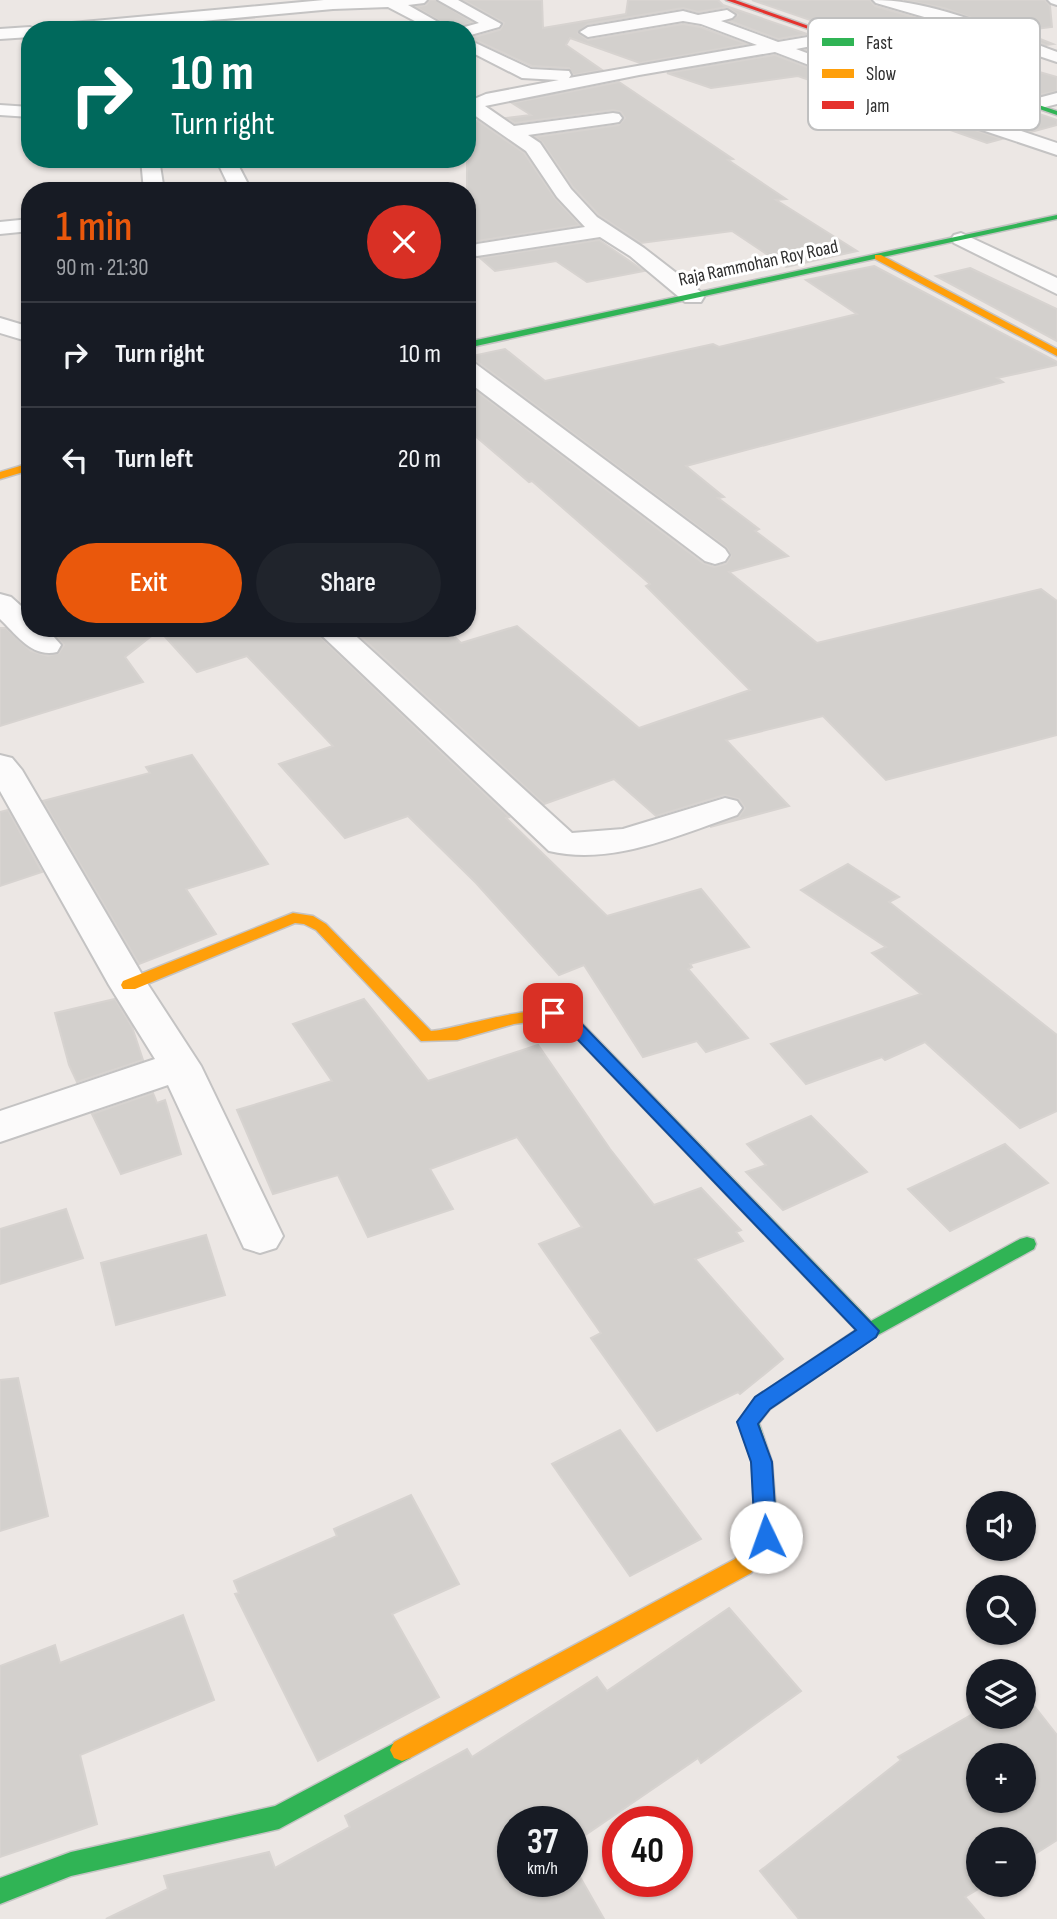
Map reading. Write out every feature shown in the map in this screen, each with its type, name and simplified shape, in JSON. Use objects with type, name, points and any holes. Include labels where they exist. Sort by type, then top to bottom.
[{"type":"street","points":[[151,21],[299,8],[332,2],[392,3],[419,0]]},
{"type":"street","points":[[446,0],[493,24],[476,29]]},
{"type":"street","points":[[735,1],[808,27]]},
{"type":"street","points":[[392,3],[427,21]]},
{"type":"street","points":[[882,4],[936,18]]},
{"type":"street","points":[[299,8],[315,21]]},
{"type":"street","points":[[702,19],[757,10]]},
{"type":"street","points":[[588,32],[683,16],[702,19],[808,59]]},
{"type":"street","points":[[823,18],[834,16]]},
{"type":"street","points":[[796,23],[808,21]]},
{"type":"street","points":[[0,34],[21,33]]},
{"type":"street","points":[[476,103],[586,80],[808,42]]},
{"type":"street","points":[[476,48],[528,74],[569,75],[586,80]]},
{"type":"street","points":[[1040,51],[1057,57]]},
{"type":"street","points":[[1040,103],[1057,98]]},
{"type":"street","points":[[1040,107],[1057,113]]},
{"type":"street","points":[[476,109],[533,147],[564,194],[603,230],[637,252],[693,297]]},
{"type":"street","points":[[0,110],[21,111]]},
{"type":"street","points":[[511,132],[613,118]]},
{"type":"street","points":[[1000,130],[1057,149]]},
{"type":"street","name":"Raja Rammohan Roy Road","points":[[476,343],[1057,217]]},
{"type":"street","points":[[0,228],[21,226]]},
{"type":"street","points":[[477,250],[603,230]]},
{"type":"street","points":[[961,239],[1057,286]]},
{"type":"street","points":[[878,257],[1057,352]]},
{"type":"street","points":[[0,325],[21,332]]},
{"type":"street","points":[[476,376],[715,555]]},
{"type":"street","points":[[1,474],[21,468]]},
{"type":"street","points":[[0,603],[21,622]]},
{"type":"street","points":[[37,637],[46,645]]},
{"type":"street","points":[[339,637],[562,843],[579,846],[608,844],[725,808]]},
{"type":"street","points":[[0,765],[129,985],[180,1066],[260,1236]]},
{"type":"street","points":[[129,985],[293,918],[308,919],[321,927],[427,1037],[445,1040],[537,1015],[553,1013],[567,1018],[869,1331]]},
{"type":"street","points":[[0,1127],[180,1066]]},
{"type":"street","points":[[0,1891],[71,1864],[279,1817],[743,1566],[766,1537],[762,1462],[748,1422],[763,1403],[869,1331],[1027,1244]]},
{"type":"building","points":[[430,0],[436,0],[470,21],[440,21],[416,7],[426,5]]},
{"type":"building","points":[[463,0],[542,0],[543,28],[626,14],[628,0],[718,0],[723,5],[807,34],[778,39],[730,21],[738,15],[727,7],[698,12],[683,8],[588,24],[578,33],[588,40],[683,24],[700,27],[747,44],[640,63],[570,38],[566,45],[602,70],[573,75],[569,68],[532,66],[476,40],[476,37],[500,30],[504,23]]},
{"type":"building","points":[[752,0],[870,0],[875,6],[917,18],[808,18]]},
{"type":"building","points":[[904,0],[1045,0],[1050,6],[1052,27],[1040,28],[1040,18],[972,18],[944,8]]},
{"type":"building","points":[[1040,39],[1053,44],[1040,43]]},
{"type":"building","points":[[775,55],[808,68],[808,80],[798,76],[711,88],[667,73]]},
{"type":"building","points":[[1040,72],[1057,77],[1057,91],[1040,95]]},
{"type":"building","points":[[619,82],[733,159],[728,160],[786,199],[776,200],[857,251],[786,267],[732,231],[641,243],[599,215],[573,187],[542,142],[535,137],[619,125],[625,118],[621,112],[613,110],[515,123],[507,118],[531,115],[512,103]]},
{"type":"building","points":[[1040,114],[1057,120],[1057,125],[1040,130]]},
{"type":"building","points":[[476,121],[524,153],[555,198],[580,225],[476,242],[476,182],[467,182],[467,168],[476,168]]},
{"type":"building","points":[[950,130],[975,130],[1002,139],[987,143]]},
{"type":"building","points":[[599,240],[644,271],[587,282],[556,261],[495,271],[480,258]]},
{"type":"building","points":[[874,266],[1057,362],[1057,365],[997,378],[1003,382],[686,466],[724,497],[718,498],[759,529],[755,531],[788,556],[729,572],[817,643],[1041,589],[1057,601],[1057,735],[886,780],[823,716],[726,740],[789,806],[710,827],[739,817],[745,808],[739,799],[724,795],[656,816],[614,779],[544,804],[361,637],[455,637],[461,643],[517,626],[639,728],[750,690],[646,586],[650,584],[532,481],[529,482],[476,437],[476,391],[703,563],[714,567],[726,564],[731,556],[727,548],[476,361],[476,355],[505,349],[545,381],[713,344],[719,347],[857,314],[806,280]]},
{"type":"building","points":[[970,268],[1057,309],[1057,341],[936,276]]},
{"type":"building","points":[[0,628],[6,628],[31,651],[48,656],[59,653],[64,645],[57,637],[150,637],[125,657],[143,682],[0,726]]},
{"type":"building","points":[[165,637],[320,637],[509,817],[506,818],[607,916],[701,889],[749,947],[690,964],[692,967],[688,969],[748,1038],[706,1052],[697,1041],[643,1057],[584,965],[559,975],[476,883],[408,816],[345,838],[279,764],[333,746],[247,656],[197,672]]},
{"type":"building","points":[[192,755],[268,864],[186,889],[216,934],[139,964],[43,801],[150,773],[146,767]]},
{"type":"building","points":[[8,810],[42,872],[0,886],[0,812]]},
{"type":"building","points":[[848,864],[899,897],[889,902],[1057,1035],[1057,1111],[1020,1128],[925,1042],[885,1060],[882,1057],[806,1084],[771,1044],[921,994],[872,953],[886,947],[801,890]]},
{"type":"building","points":[[115,999],[132,1027],[143,1060],[77,1082],[69,1065],[55,1013]]},
{"type":"building","points":[[364,999],[428,1081],[538,1045],[610,1149],[654,1205],[701,1188],[741,1230],[736,1232],[743,1241],[695,1259],[783,1359],[740,1394],[738,1392],[657,1431],[591,1338],[601,1333],[539,1244],[582,1227],[517,1137],[430,1169],[453,1209],[368,1237],[338,1175],[273,1194],[237,1110],[332,1081],[293,1024]]},
{"type":"building","points":[[153,1093],[157,1103],[165,1100],[181,1154],[121,1174],[92,1114]]},
{"type":"building","points":[[811,1116],[867,1172],[783,1210],[746,1172],[766,1165],[747,1144]]},
{"type":"building","points":[[1005,1144],[1048,1183],[950,1231],[908,1189]]},
{"type":"building","points":[[66,1209],[83,1258],[0,1284],[0,1229]]},
{"type":"building","points":[[206,1235],[225,1295],[116,1325],[101,1263]]},
{"type":"building","points":[[18,1378],[48,1516],[0,1531],[0,1380]]},
{"type":"building","points":[[620,1430],[701,1539],[630,1576],[552,1464]]},
{"type":"building","points":[[411,1495],[459,1584],[392,1614],[439,1697],[318,1761],[235,1594],[239,1593],[234,1581],[337,1536],[334,1529]]},
{"type":"building","points":[[729,1608],[801,1691],[701,1763],[698,1758],[628,1806],[602,1806],[602,1824],[588,1833],[588,1806],[497,1806],[497,1897],[588,1897],[588,1891],[604,1919],[106,1919],[168,1889],[164,1876],[269,1852],[275,1868],[350,1827],[345,1816],[467,1749],[472,1757],[597,1677],[607,1691]]},
{"type":"building","points":[[183,1615],[214,1700],[80,1755],[97,1824],[0,1857],[0,1666],[55,1645],[60,1663]]},
{"type":"building","points":[[1036,1708],[1057,1735],[1057,1840],[1036,1853],[1036,1827],[966,1827],[965,1897],[984,1919],[799,1919],[760,1871],[901,1760],[898,1757],[966,1718],[966,1729],[1036,1729]]},
{"type":"traffic: fast","points":[[1040,107],[1057,113]]},
{"type":"traffic: fast","points":[[476,343],[1057,217]]},
{"type":"traffic: fast","points":[[543,1015],[567,1018],[869,1331]]},
{"type":"traffic: fast","points":[[765,1510],[762,1462],[748,1422],[763,1403],[869,1331],[1027,1244]]},
{"type":"traffic: fast","points":[[0,1891],[71,1864],[279,1817],[402,1750]]},
{"type":"traffic: slow","points":[[878,257],[1057,353]]},
{"type":"traffic: slow","points":[[0,476],[21,469]]},
{"type":"traffic: slow","points":[[129,985],[293,918],[308,919],[321,927],[427,1037],[457,1034],[514,1019],[543,1015]]},
{"type":"traffic: slow","points":[[402,1750],[743,1566],[766,1537],[765,1510]]},
{"type":"traffic: jam","points":[[729,0],[808,27]]},
{"type":"route","points":[[553,1013],[567,1018],[869,1331],[763,1403],[748,1422],[762,1462],[766,1537]]}]
